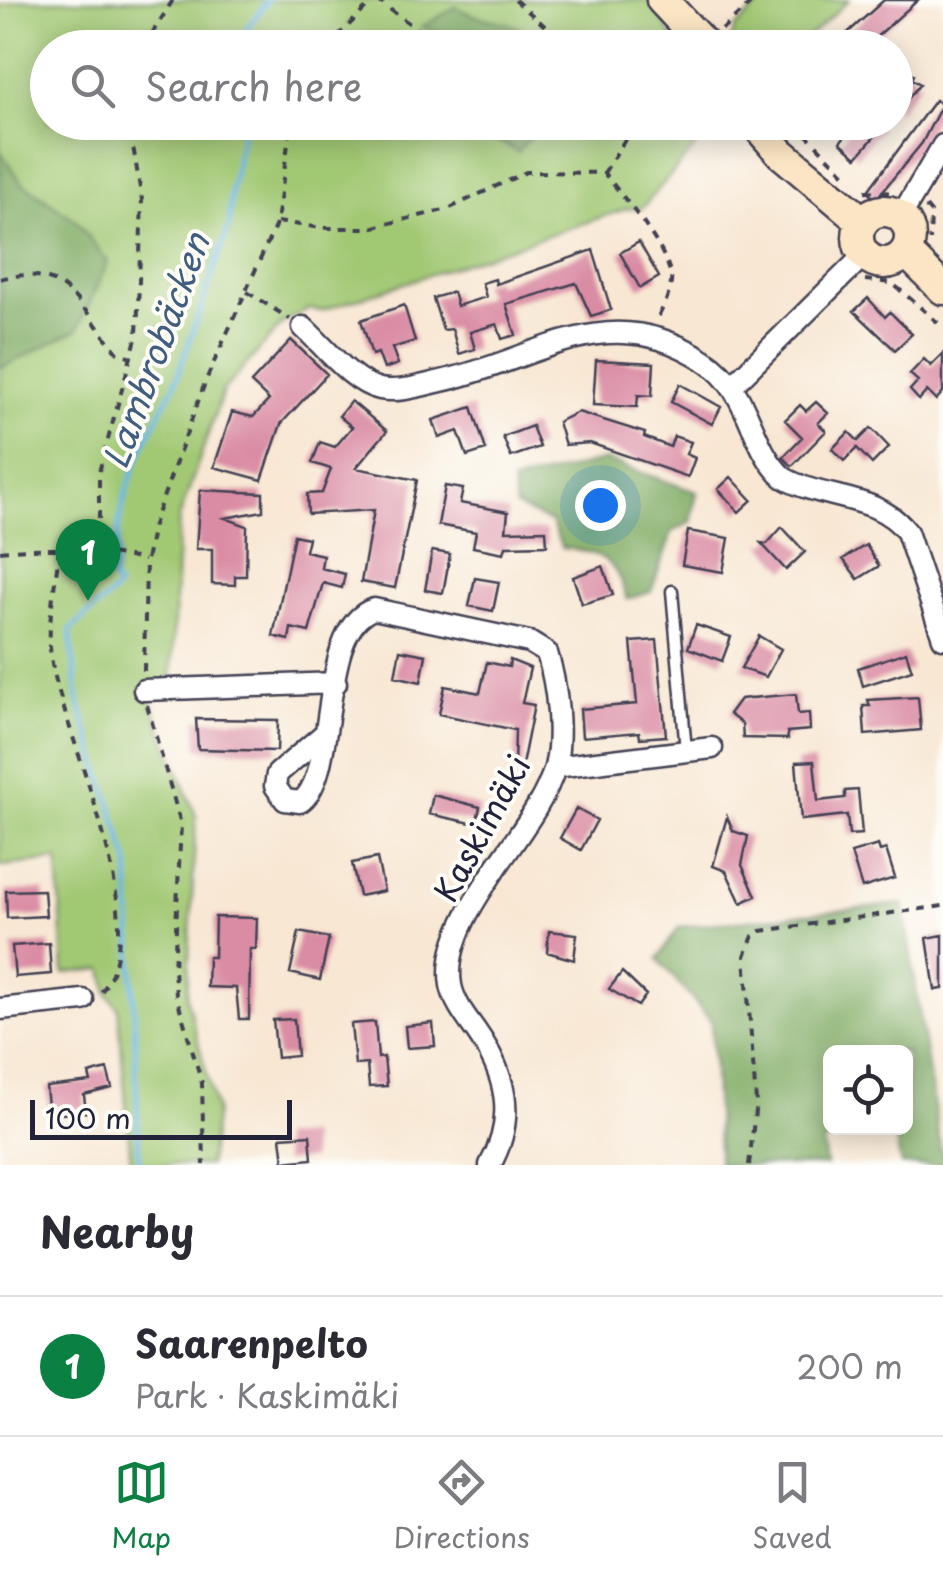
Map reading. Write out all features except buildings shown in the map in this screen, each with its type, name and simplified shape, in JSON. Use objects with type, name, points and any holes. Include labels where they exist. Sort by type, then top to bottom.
[{"type":"street","points":[[665,3],[698,30]]},
{"type":"street","points":[[665,3],[678,30]]},
{"type":"street","points":[[770,140],[862,222]]},
{"type":"street","points":[[943,145],[909,205],[910,230],[943,289]]},
{"type":"street","points":[[862,222],[881,211],[909,205]]},
{"type":"street","points":[[862,222],[859,242],[865,254],[889,262],[918,249]]},
{"type":"street","points":[[732,386],[865,254]]},
{"type":"street","points":[[303,327],[365,382],[382,389],[452,379],[603,330],[652,335],[708,362],[732,386],[772,468],[784,478],[880,508],[896,518],[907,532],[943,638]]},
{"type":"street","name":"Kaskimäki","points":[[325,733],[346,633],[352,620],[374,609],[529,642],[540,646],[550,662],[558,736],[554,767],[466,922],[450,971],[458,1005],[503,1076],[505,1132],[490,1165]]},
{"type":"street","points":[[144,690],[336,683]]},
{"type":"street","points":[[554,767],[712,748]]},
{"type":"street","points":[[0,1008],[83,1000]]},
{"type":"lane","points":[[672,592],[686,752]]},
{"type":"path","points":[[155,30],[173,0]]},
{"type":"path","points":[[344,30],[375,0],[418,30]]},
{"type":"path","points":[[515,0],[549,30]]},
{"type":"path","points":[[723,30],[754,0]]},
{"type":"path","points":[[98,551],[99,472],[139,312],[142,200],[132,140]]},
{"type":"path","points":[[204,1165],[202,1083],[176,995],[174,970],[181,824],[150,730],[144,690],[146,561],[161,497],[190,421],[277,222],[288,140]]},
{"type":"path","points":[[604,173],[625,140]]},
{"type":"path","points":[[811,140],[849,179]]},
{"type":"path","points":[[277,222],[323,228],[370,228],[448,209],[526,172],[604,173]]},
{"type":"path","points":[[604,173],[634,210],[672,278],[652,335]]},
{"type":"path","points":[[855,186],[931,213],[918,249]]},
{"type":"path","points":[[0,279],[40,274],[56,282],[84,305],[118,353],[130,356]]},
{"type":"path","points":[[903,291],[943,327]]},
{"type":"path","points":[[248,292],[303,327]]},
{"type":"path","points":[[59,549],[52,663],[109,844],[116,911],[118,962],[113,976],[102,992],[83,1000]]},
{"type":"path","points":[[0,551],[98,551],[146,561]]},
{"type":"path","points":[[749,1165],[756,1102],[745,956],[753,936],[761,931],[943,906]]},
{"type":"green space","points":[[22,0],[650,0],[669,30],[30,30],[30,140],[701,140],[642,208],[626,209],[321,311],[308,309],[283,323],[223,391],[179,518],[171,684],[150,699],[196,816],[187,999],[216,1110],[209,1165],[131,1165],[118,1008],[108,994],[103,969],[64,973],[58,860],[0,866],[0,5]]},
{"type":"green space","points":[[764,0],[849,0],[816,30],[735,28]]},
{"type":"green space","points":[[456,7],[524,30],[433,30],[422,27]]},
{"type":"green space","points":[[496,140],[528,140],[518,152]]},
{"type":"green space","points":[[0,151],[22,183],[74,219],[108,262],[77,330],[0,368]]},
{"type":"green space","points":[[605,460],[697,492],[691,522],[672,532],[651,592],[627,599],[617,574],[605,560],[588,552],[562,548],[551,522],[516,507],[512,483]]},
{"type":"green space","points":[[903,904],[943,1165],[901,1165],[895,1135],[913,1135],[913,1045],[823,1045],[823,1135],[862,1135],[823,1141],[826,1165],[719,1165],[711,1021],[658,959],[679,927]]},
{"type":"waterway","name":"Lambrobäcken","points":[[246,30],[268,0]]},
{"type":"waterway","name":"Lambrobäcken","points":[[139,1165],[129,863],[78,700],[70,631],[118,587],[112,580],[127,488],[174,386],[230,223],[241,140]]},
{"type":"place","name":"Saarenpelto","points":[[88,601]]}]
